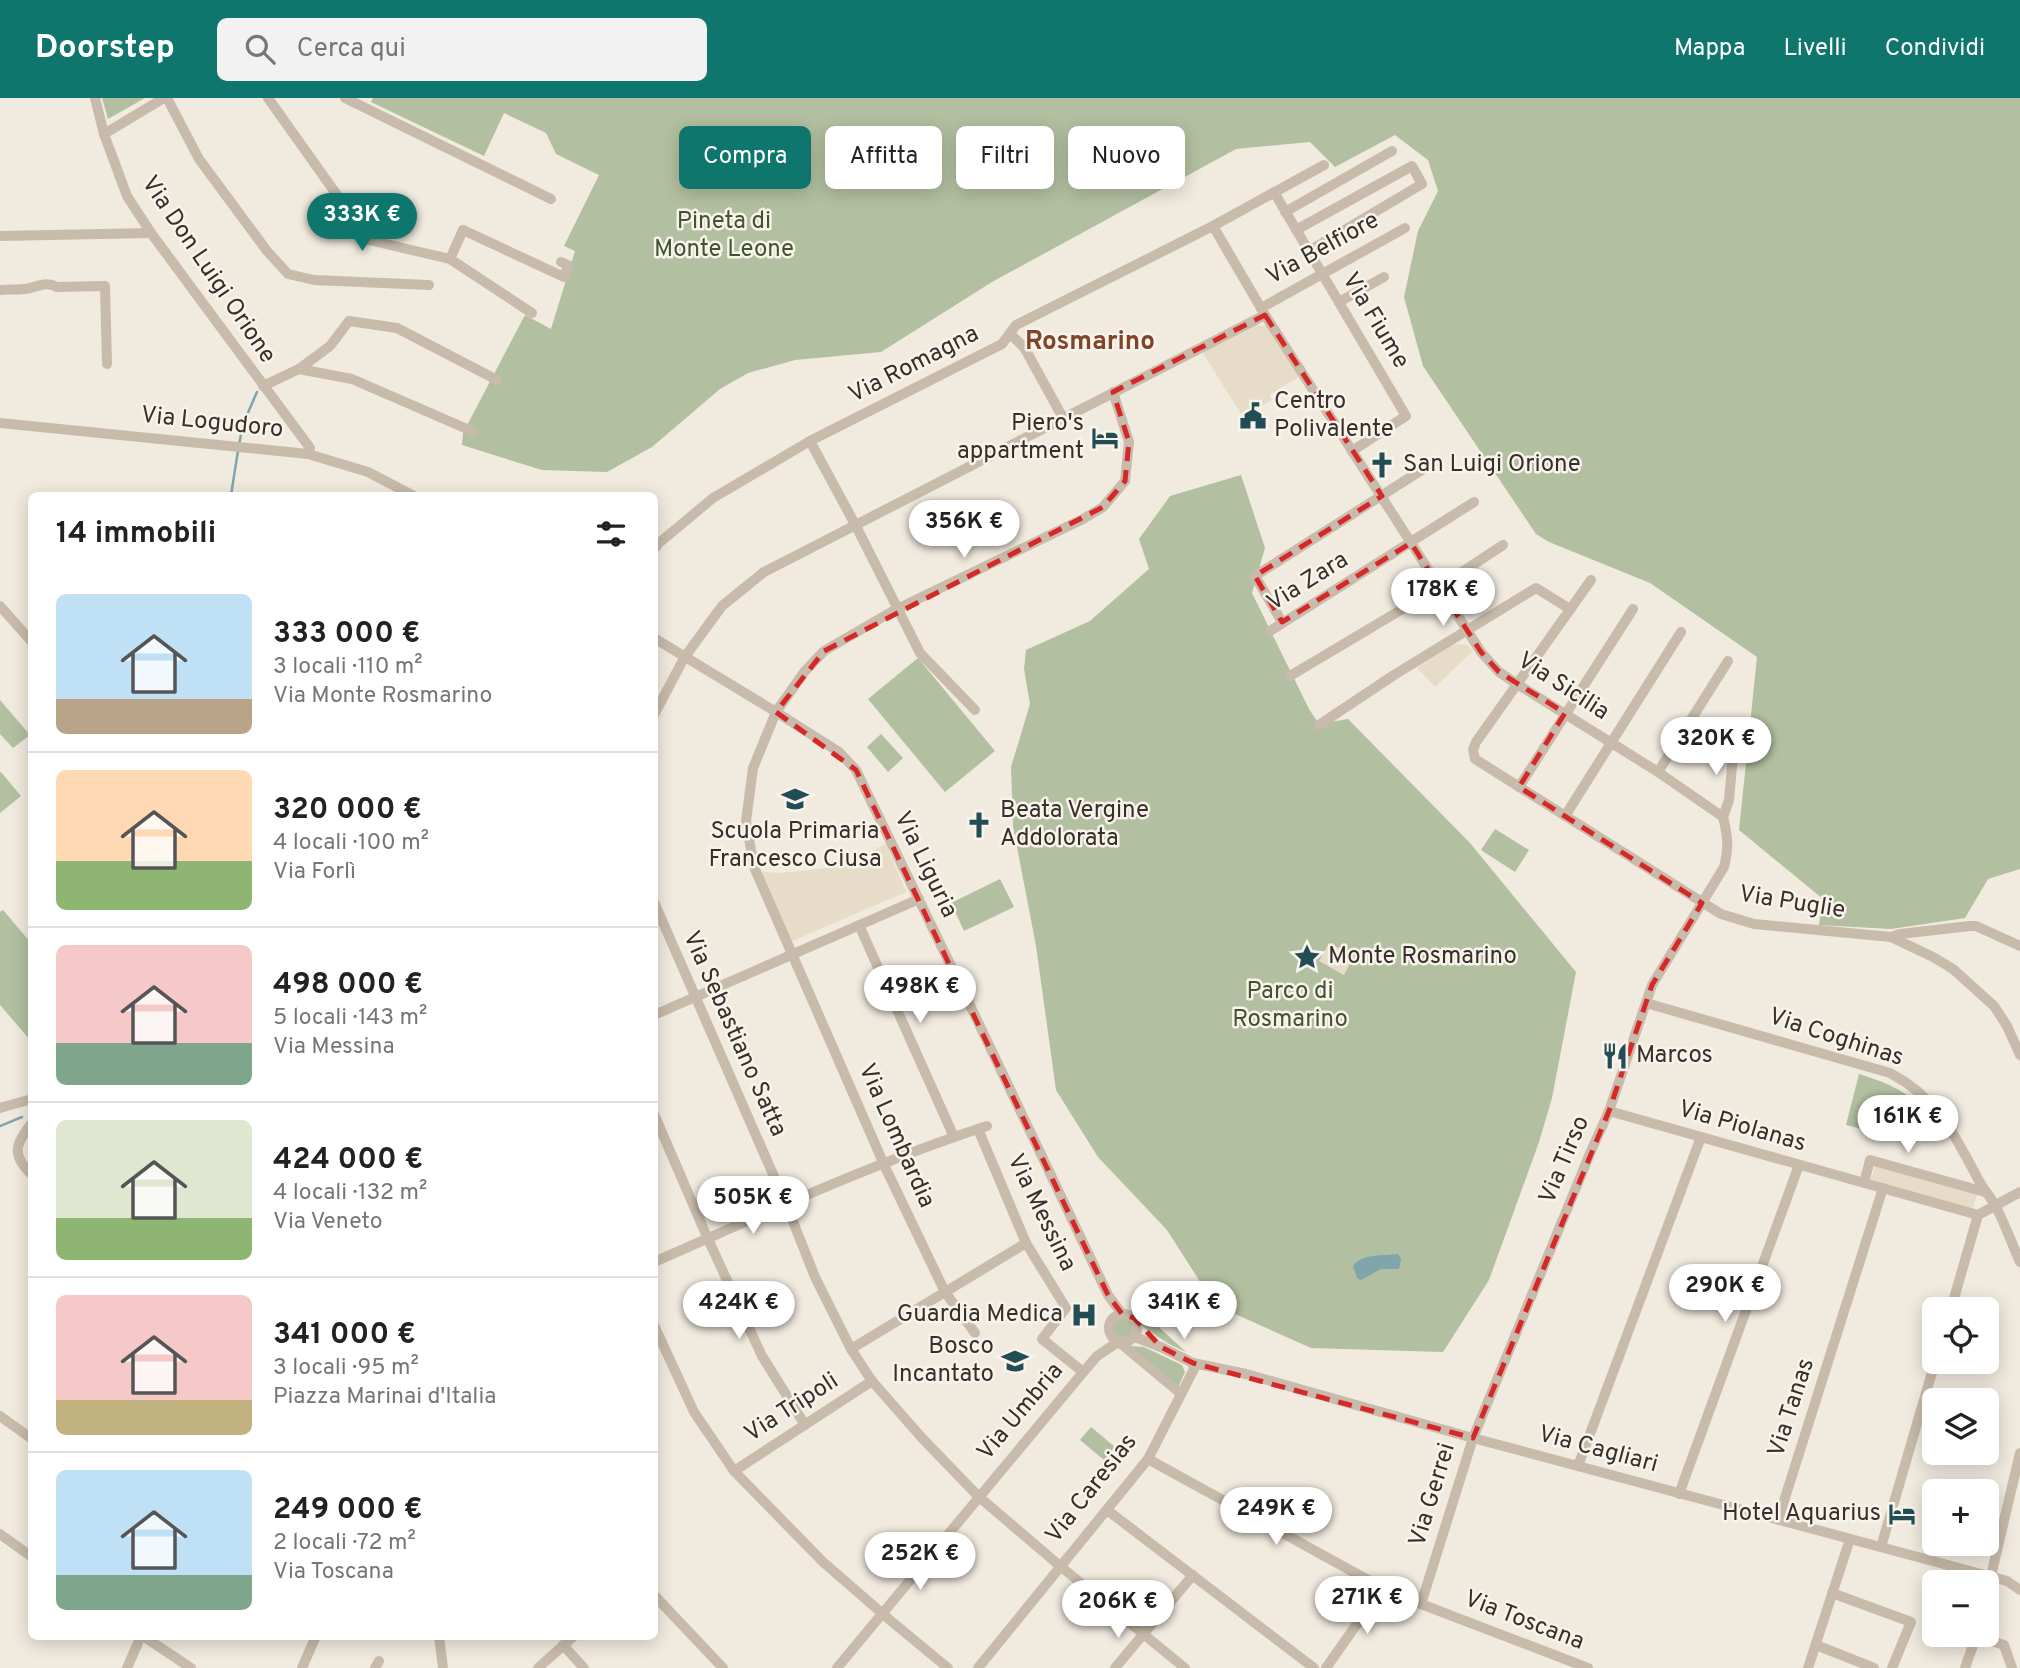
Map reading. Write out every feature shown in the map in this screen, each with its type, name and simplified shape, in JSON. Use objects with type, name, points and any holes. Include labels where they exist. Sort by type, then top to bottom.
[{"type":"street","name":"Via Don Luigi Orione","points":[[95,98],[104,134],[127,196],[151,233],[310,448],[308,454]]},
{"type":"street","points":[[104,134],[165,98],[199,159],[267,251],[288,274],[314,280],[429,285]]},
{"type":"street","points":[[268,98],[369,240],[450,259],[532,313]]},
{"type":"street","points":[[345,98],[551,199]]},
{"type":"street","points":[[1285,212],[1392,151]]},
{"type":"street","name":"Via Romagna","points":[[658,544],[713,498],[810,441],[1002,344],[1016,325],[1213,226],[1324,164]]},
{"type":"street","points":[[1296,230],[1412,166],[1422,184],[1309,251]]},
{"type":"street","name":"Via Fiume","points":[[1274,192],[1406,416],[1352,451]]},
{"type":"street","name":"Via Sicilia","points":[[1213,226],[1263,311],[1481,652],[1499,672],[1658,772],[1723,817]]},
{"type":"street","name":"Via Belfiore","points":[[1263,311],[1322,274],[1405,228]]},
{"type":"street","points":[[450,259],[463,230],[564,277],[568,265],[561,262]]},
{"type":"street","points":[[0,236],[151,233]]},
{"type":"street","points":[[1339,302],[1384,277]]},
{"type":"street","points":[[0,290],[28,289],[38,284],[57,287],[105,286],[107,364]]},
{"type":"street","points":[[658,707],[684,658],[722,606],[764,572],[1113,392],[1263,311]]},
{"type":"street","points":[[263,386],[299,369],[330,346],[349,321],[397,328],[497,380]]},
{"type":"street","points":[[1010,334],[1024,347],[1063,418]]},
{"type":"street","points":[[299,369],[352,379],[474,432]]},
{"type":"street","name":"Via Lombardia","points":[[975,1333],[944,1292],[884,1165],[754,867],[746,821],[753,768],[776,712],[804,671],[824,651],[898,609],[1103,507],[1125,481],[1129,442],[1113,392]]},
{"type":"street","name":"Via Logudoro","points":[[0,423],[308,454],[368,472],[406,492]]},
{"type":"street","points":[[810,441],[920,653],[975,710]]},
{"type":"street","points":[[1282,622],[1255,576],[1436,461]]},
{"type":"street","name":"Via Zara","points":[[1269,631],[1474,502]]},
{"type":"street","points":[[1290,676],[1439,587],[1503,545]]},
{"type":"street","points":[[1517,684],[1591,580]]},
{"type":"street","points":[[1319,725],[1536,588],[1570,609]]},
{"type":"street","points":[[0,606],[28,638]]},
{"type":"street","points":[[1518,787],[1633,609]]},
{"type":"street","points":[[1565,816],[1681,632]]},
{"type":"street","points":[[658,641],[776,712]]},
{"type":"street","points":[[1658,772],[1728,661]]},
{"type":"street","name":"Via Puglie","points":[[1517,684],[1476,742],[1473,750],[1475,760],[1721,914],[1754,924],[1891,937],[1933,957],[1953,969],[1994,1006],[2007,1026],[2020,1055]]},
{"type":"street","name":"Via Liguria","points":[[776,712],[839,752],[856,770],[1108,1294],[1114,1320]]},
{"type":"street","points":[[1702,903],[1724,867],[1728,848],[1723,817],[1730,800],[1734,744]]},
{"type":"street","points":[[658,1012],[919,899]]},
{"type":"street","name":"Via Tirso","points":[[1473,1438],[1609,1111],[1652,985],[1702,903]]},
{"type":"street","name":"Via Sebastiano Satta","points":[[658,911],[786,1204],[815,1277],[851,1349],[872,1381],[978,1496],[1185,1668]]},
{"type":"street","points":[[658,1260],[786,1204],[954,1137],[859,926]]},
{"type":"street","points":[[1891,937],[1976,926],[2020,946]]},
{"type":"street","name":"Via Coghinas","points":[[1646,1003],[1890,1073],[1903,1080],[1924,1097],[1948,1123],[1985,1192],[1995,1205],[2020,1262]]},
{"type":"street","points":[[0,1108],[28,1100]]},
{"type":"street","name":"Via Piolanas","points":[[1609,1111],[1978,1215]]},
{"type":"street","points":[[658,1123],[762,1356],[805,1425]]},
{"type":"street","name":"Via Messina","points":[[954,1137],[982,1127],[1026,1243],[1066,1308],[1042,1339],[1083,1372]]},
{"type":"street","points":[[28,1128],[21,1136],[16,1150],[20,1163],[28,1171]]},
{"type":"street","points":[[1578,1466],[1701,1137]]},
{"type":"street","points":[[1864,1183],[1870,1160],[1985,1192]]},
{"type":"street","points":[[1679,1493],[1799,1165]]},
{"type":"street","name":"Via Tanas","points":[[1778,1520],[1883,1188]]},
{"type":"street","points":[[1954,1297],[1978,1215],[2020,1192]]},
{"type":"street","points":[[851,1349],[1026,1243]]},
{"type":"street","points":[[1161,1347],[1137,1326],[1132,1317],[1114,1320],[1110,1336],[1180,1393]]},
{"type":"street","name":"Via Umbria","points":[[837,1668],[1097,1356],[1114,1320]]},
{"type":"street","points":[[1119,1342],[1126,1343],[1135,1337],[1137,1326]]},
{"type":"street","points":[[658,1334],[694,1412],[734,1471],[823,1562],[948,1668]]},
{"type":"street","points":[[1135,1337],[1161,1347]]},
{"type":"street","name":"Via Umbria","points":[[1097,1356],[1119,1342]]},
{"type":"street","name":"Via Cagliari","points":[[1161,1347],[1194,1363],[1246,1374],[1965,1570]]},
{"type":"street","name":"Via Caresias","points":[[978,1668],[1148,1459],[1194,1369],[1194,1363]]},
{"type":"street","points":[[1881,1547],[1931,1374]]},
{"type":"street","name":"Via Tripoli","points":[[734,1471],[872,1381]]},
{"type":"street","points":[[0,1416],[28,1436]]},
{"type":"street","name":"Via Gerrei","points":[[1421,1604],[1473,1438]]},
{"type":"street","points":[[1993,1570],[2020,1453]]},
{"type":"street","name":"Via Toscana","points":[[1148,1459],[1383,1587],[1588,1668]]},
{"type":"street","points":[[1107,1510],[1314,1668]]},
{"type":"street","points":[[0,1534],[28,1554]]},
{"type":"street","points":[[1808,1668],[1850,1539]]},
{"type":"street","points":[[1115,1668],[1193,1576]]},
{"type":"street","name":"Via Cagliari","points":[[1999,1579],[2020,1590]]},
{"type":"street","points":[[1326,1668],[1383,1587]]},
{"type":"street","points":[[1832,1594],[1911,1622],[1892,1668]]},
{"type":"street","points":[[658,1599],[723,1668]]},
{"type":"street","points":[[127,1668],[140,1640]]},
{"type":"street","points":[[148,1640],[191,1668]]},
{"type":"street","points":[[302,1668],[314,1640]]},
{"type":"street","points":[[440,1640],[443,1668]]},
{"type":"street","points":[[538,1668],[569,1640]]},
{"type":"street","points":[[1999,1643],[2004,1645],[2012,1668]]},
{"type":"street","points":[[564,1645],[584,1668]]},
{"type":"street","points":[[1816,1645],[1874,1668]]},
{"type":"street","points":[[1965,1668],[1973,1647]]},
{"type":"highlighted area","points":[[1265,315],[1382,496],[1255,576],[1282,622],[1411,543],[1481,652],[1499,672],[1565,713],[1519,787],[1702,903],[1652,985],[1609,1111],[1473,1438],[1193,1363],[1161,1347],[1134,1318],[1122,1314],[1108,1295],[856,770],[776,712],[824,651],[1103,507],[1125,481],[1129,442],[1113,392]]},
{"type":"green space","points":[[102,98],[145,98],[108,119]]},
{"type":"green space","name":"Pineta di Monte Leone","points":[[373,98],[2020,98],[2020,869],[1988,879],[1965,918],[1891,929],[1819,925],[1823,899],[1739,830],[1757,657],[1650,583],[1549,542],[1536,534],[1423,366],[1404,297],[1418,231],[1438,191],[1428,160],[1395,135],[1335,167],[1310,142],[1236,149],[1185,177],[1185,126],[1068,126],[1068,189],[1163,189],[992,282],[881,352],[795,360],[748,373],[720,389],[652,447],[607,472],[542,470],[462,445],[463,433],[525,315],[551,329],[575,251],[564,246],[599,175],[556,154],[546,133],[504,113],[484,156],[371,102]]},
{"type":"green space","name":"Parco di Rosmarino","points":[[1241,475],[1265,548],[1252,593],[1319,724],[1348,719],[1470,843],[1576,972],[1552,1098],[1539,1142],[1489,1280],[1443,1352],[1311,1348],[1215,1305],[1167,1230],[1098,1157],[1056,1090],[1036,946],[1013,826],[1011,767],[1030,704],[1024,669],[1026,650],[1090,621],[1149,569],[1139,539],[1170,496]]},
{"type":"green space","points":[[918,658],[995,751],[945,792],[868,699]]},
{"type":"green space","points":[[0,700],[28,733],[28,737],[13,748],[0,734]]},
{"type":"green space","points":[[881,734],[903,758],[888,772],[867,747]]},
{"type":"green space","points":[[0,773],[21,796],[0,813]]},
{"type":"green space","points":[[1495,829],[1529,850],[1515,872],[1481,850]]},
{"type":"green space","points":[[1000,879],[1014,907],[964,931],[951,903]]},
{"type":"green space","points":[[3,910],[28,939],[28,1038],[0,1005],[0,912]]},
{"type":"green space","points":[[1859,1074],[1894,1087],[1924,1109],[1916,1143],[1846,1125]]},
{"type":"green space","points":[[1140,1310],[1186,1352],[1142,1326],[1136,1315]]},
{"type":"green space","points":[[1123,1317],[1133,1324],[1134,1328],[1127,1338],[1123,1339],[1113,1332],[1112,1328],[1119,1318]]},
{"type":"green space","points":[[1130,1346],[1144,1347],[1182,1365],[1185,1372],[1177,1390]]},
{"type":"green space","points":[[1091,1427],[1115,1447],[1104,1460],[1080,1440]]},
{"type":"shaded area","points":[[1252,325],[1269,326],[1300,376],[1269,395],[1272,400],[1243,417],[1202,352]]},
{"type":"shaded area","points":[[1452,645],[1467,645],[1473,651],[1435,687],[1417,668]]},
{"type":"shaded area","points":[[886,844],[906,892],[790,942],[760,872],[781,873],[837,867]]},
{"type":"shaded area","points":[[1329,943],[1354,956],[1344,975],[1319,961]]},
{"type":"shaded area","points":[[1875,1166],[1977,1195],[1972,1209],[1871,1180]]},
{"type":"water","points":[[1398,1254],[1401,1259],[1399,1269],[1381,1269],[1361,1280],[1357,1278],[1353,1266],[1362,1259]]},
{"type":"waterway","points":[[239,445],[243,424],[257,392]]},
{"type":"waterway","points":[[231,492],[238,451]]},
{"type":"waterway","points":[[0,1126],[22,1117]]},
{"type":"place","name":"Centro Polivalente","points":[[1253,416]]},
{"type":"place","name":"Piero's appartment","points":[[1105,438]]},
{"type":"place","name":"San Luigi Orione","points":[[1382,465]]},
{"type":"place","name":"Scuola Primaria Francesco Ciusa","points":[[795,799]]},
{"type":"place","name":"Beata Vergine Addolorata","points":[[979,825]]},
{"type":"place","name":"Monte Rosmarino","points":[[1307,957]]},
{"type":"place","name":"Marcos","points":[[1615,1056]]},
{"type":"place","name":"Guardia Medica","points":[[1084,1315]]},
{"type":"place","name":"Bosco Incantato","points":[[1015,1361]]},
{"type":"place","name":"Hotel Aquarius","points":[[1902,1514]]},
{"type":"district","name":"Rosmarino","points":[[1090,342]]}]
